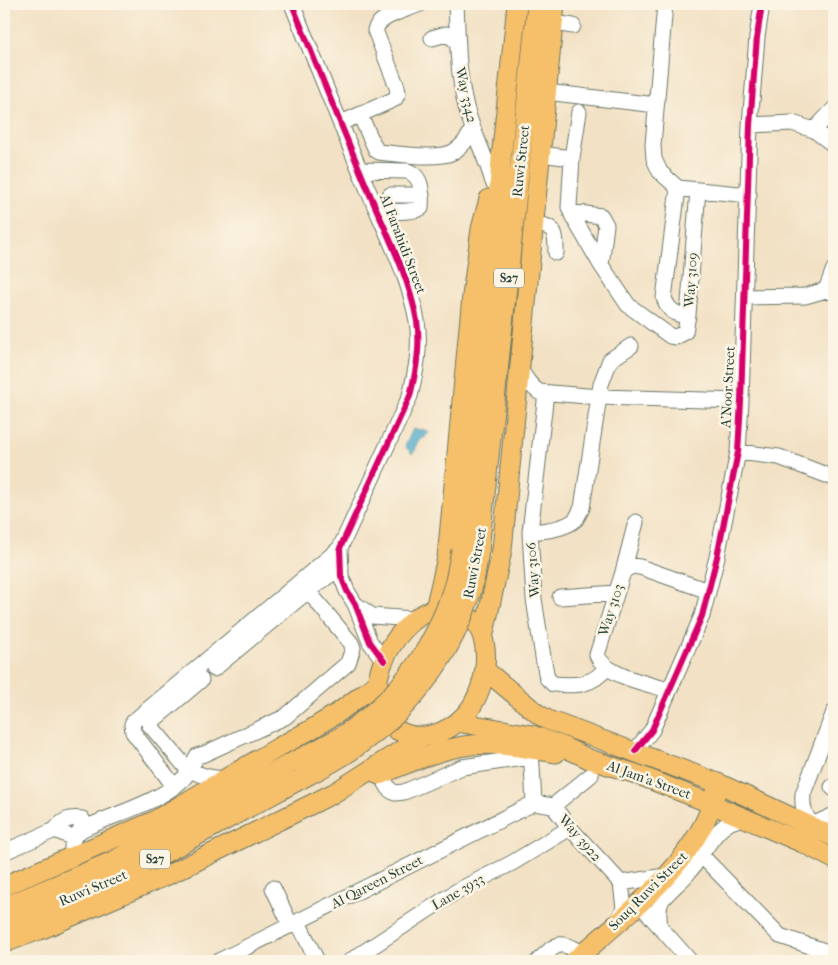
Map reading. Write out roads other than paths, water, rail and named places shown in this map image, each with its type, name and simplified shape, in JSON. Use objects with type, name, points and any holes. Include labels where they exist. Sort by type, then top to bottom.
[{"type":"main road","name":"Ruwi Street","points":[[4,907],[113,861],[352,729],[380,706],[406,679],[426,651],[442,620],[454,587],[461,551],[493,275],[500,159],[517,4]]},
{"type":"main road","name":"Ruwi Street","points":[[4,927],[130,872],[333,762],[364,742],[393,718],[420,690],[442,659],[459,624],[472,589],[480,551],[537,4]]},
{"type":"main road","points":[[483,638],[502,550],[556,4]]},
{"type":"main road","points":[[435,609],[447,558],[472,296],[481,229],[500,159]]},
{"type":"main road","points":[[521,159],[525,313]]},
{"type":"main road","points":[[334,793],[422,737],[443,731],[465,716],[482,684],[485,670],[485,649],[483,638],[478,628],[467,616],[454,610],[435,609],[413,619],[388,649],[378,683],[377,698],[382,713],[392,728],[406,735],[422,737]]},
{"type":"main road","name":"Al Jam'a Street","points":[[485,670],[538,714],[718,783],[826,821],[834,837]]},
{"type":"main road","points":[[4,907],[86,862],[332,717],[378,683]]},
{"type":"main road","name":"Al Jam'a Street","points":[[457,722],[532,735],[564,747],[590,767],[636,774],[713,804],[803,843],[834,859]]},
{"type":"main road","points":[[4,943],[42,930],[170,874],[334,793],[380,774],[453,748],[473,745],[496,745],[590,767]]},
{"type":"main road","name":"Souq Ruwi Street","points":[[579,957],[638,903],[690,849],[713,804],[718,783]]},
{"type":"main road","points":[[4,886],[154,821]]},
{"type":"main road","points":[[4,927],[170,874]]},
{"type":"street","name":"Al Farahidi Street","points":[[292,4],[396,255],[412,299],[417,322],[419,346],[416,372],[410,396],[340,548],[341,576],[355,604],[370,642],[384,661]]},
{"type":"street","points":[[341,123],[395,100],[398,93],[397,87],[375,30],[377,24],[385,18],[420,4]]},
{"type":"street","name":"Way 3342","points":[[456,4],[459,70],[469,117],[494,182]]},
{"type":"street","points":[[665,4],[653,145],[654,159],[660,172],[678,188],[749,195]]},
{"type":"street","name":"A'Noor Street","points":[[635,751],[652,730],[702,616],[717,557],[738,452],[749,195],[750,125],[757,37],[762,4]]},
{"type":"street","points":[[554,22],[573,26]]},
{"type":"street","points":[[432,38],[446,34],[458,44]]},
{"type":"street","points":[[546,92],[656,105]]},
{"type":"street","points":[[814,130],[834,108]]},
{"type":"street","points":[[579,112],[572,158],[569,206],[571,212],[601,265],[628,305],[670,336],[676,337],[685,332],[688,315]]},
{"type":"street","points":[[360,116],[376,150],[379,152],[430,156],[452,153],[464,142],[473,128]]},
{"type":"street","points":[[750,125],[792,124],[814,130],[834,145]]},
{"type":"street","points":[[540,154],[572,158]]},
{"type":"street","points":[[360,170],[398,170],[414,173],[419,179],[422,195],[421,208],[418,210],[378,212]]},
{"type":"street","name":"Way 3109","points":[[678,188],[664,298],[667,307],[677,314],[688,315],[698,190]]},
{"type":"street","points":[[390,194],[422,195]]},
{"type":"street","points":[[571,212],[601,216],[605,221],[601,265]]},
{"type":"street","points":[[534,224],[547,226],[554,231],[556,236],[556,253]]},
{"type":"street","points":[[745,297],[805,296],[830,292],[834,269]]},
{"type":"street","points":[[530,532],[550,530],[568,523],[575,519],[582,508],[601,384],[610,360],[631,346]]},
{"type":"street","points":[[520,366],[524,377],[539,392],[599,397],[741,401]]},
{"type":"street","name":"Way 3106","points":[[546,393],[530,532],[534,599],[542,657],[547,678],[553,684],[582,685],[595,679],[606,667]]},
{"type":"street","points":[[738,452],[778,457],[834,478]]},
{"type":"street","points":[[624,572],[636,522]]},
{"type":"street","points":[[224,779],[203,777],[190,770],[148,724],[340,548]]},
{"type":"street","name":"Way 3103","points":[[606,667],[599,660],[597,654],[624,572],[630,566],[640,567],[708,591]]},
{"type":"street","points":[[174,786],[134,732],[132,724],[137,718],[206,672],[308,590],[341,567]]},
{"type":"street","points":[[71,857],[73,838],[81,830],[154,798],[174,786],[184,779],[197,756],[285,717],[348,663],[353,648],[351,643],[308,590]]},
{"type":"street","points":[[560,597],[616,594]]},
{"type":"street","points":[[355,604],[372,616],[413,619]]},
{"type":"street","points":[[606,667],[621,675],[669,690]]},
{"type":"street","points":[[826,821],[804,815],[802,805],[804,794],[834,712]]},
{"type":"street","name":"A'Noor Street","points":[[652,730],[654,759]]},
{"type":"street","points":[[380,774],[390,790],[395,793],[404,792],[462,767],[531,753],[534,803]]},
{"type":"street","points":[[553,806],[590,767]]},
{"type":"street","name":"Way 3922","points":[[534,803],[553,806],[570,828],[621,883]]},
{"type":"street","name":"Al Qareen Street","points":[[219,961],[534,803]]},
{"type":"street","points":[[4,852],[55,830],[62,822],[71,817],[82,820],[86,827]]},
{"type":"street","points":[[660,927],[658,913],[662,900],[689,872],[724,825],[734,819],[745,818]]},
{"type":"street","name":"Lane 3933","points":[[350,961],[457,891],[512,863],[570,828]]},
{"type":"street","points":[[55,830],[73,838]]},
{"type":"street","points":[[701,855],[780,936],[834,954]]},
{"type":"street","points":[[616,924],[624,909],[621,883],[665,876]]},
{"type":"street","points":[[272,888],[317,961]]},
{"type":"street","points":[[638,903],[690,961]]},
{"type":"street","points":[[538,961],[553,947],[560,944],[566,945],[579,957]]},
{"type":"water","points":[[413,429],[425,430],[429,433],[416,444],[416,449],[412,454],[405,446]]}]
